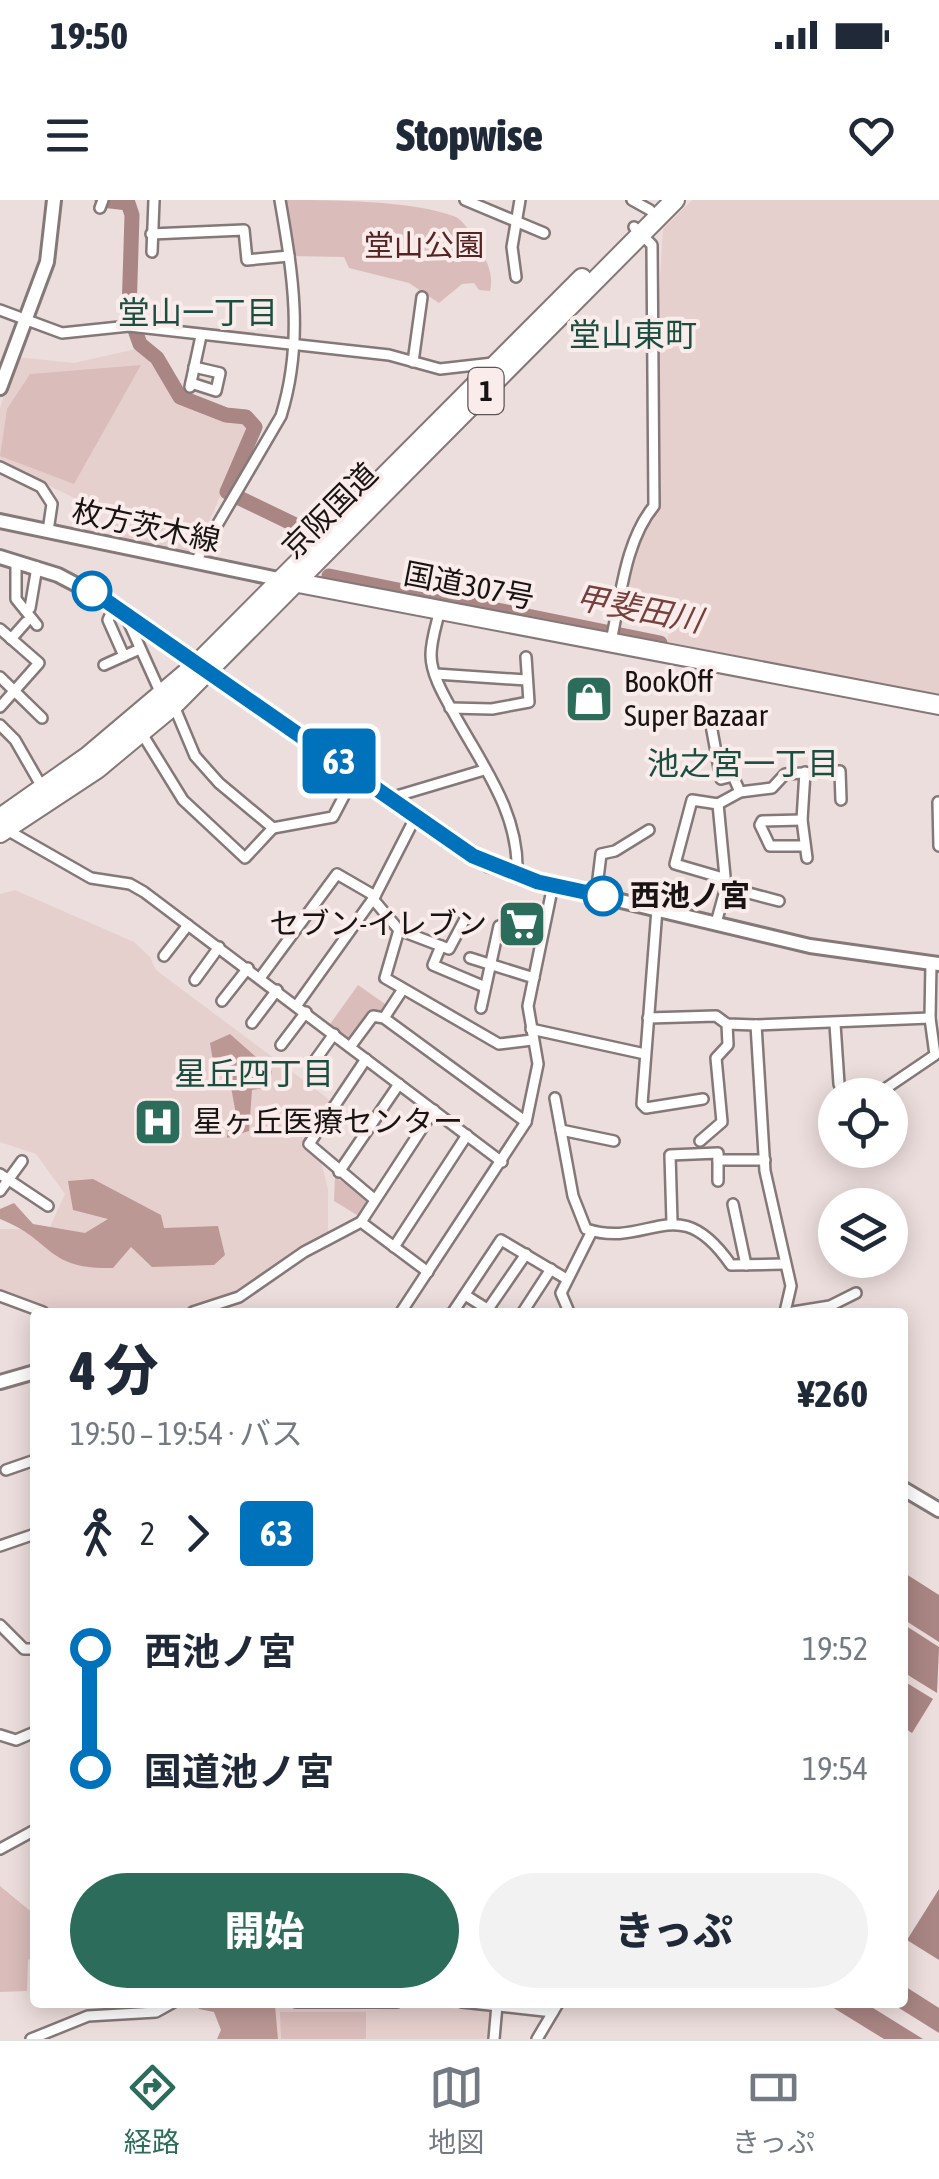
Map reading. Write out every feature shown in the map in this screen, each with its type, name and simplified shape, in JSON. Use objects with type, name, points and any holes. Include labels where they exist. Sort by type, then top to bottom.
[{"type":"highway","name":"京阪国道","points":[[290,582],[495,362],[674,200]]},
{"type":"highway","name":"京阪国道","points":[[2,827],[141,732],[639,231],[655,205]]},
{"type":"highway","name":"国道307号","points":[[290,582],[939,705]]},
{"type":"highway","name":"京阪国道","points":[[2,827],[42,787],[168,701]]},
{"type":"street","points":[[0,388],[47,262],[54,200]]},
{"type":"street","points":[[152,252],[154,200]]},
{"type":"street","points":[[196,561],[238,483],[281,416],[295,347],[297,308],[280,200]]},
{"type":"street","points":[[465,200],[544,233]]},
{"type":"street","points":[[516,278],[512,247],[520,200]]},
{"type":"street","points":[[632,200],[655,205]]},
{"type":"street","points":[[151,234],[244,230],[247,260],[290,256]]},
{"type":"street","points":[[611,641],[634,542],[641,522],[654,506],[652,244],[639,231]]},
{"type":"street","points":[[413,362],[422,297]]},
{"type":"street","points":[[0,310],[62,333],[129,326],[413,362],[440,369],[495,362]]},
{"type":"street","points":[[194,367],[220,373],[216,390],[190,386],[200,336]]},
{"type":"street","points":[[0,467],[41,487],[52,504],[48,531]]},
{"type":"street","name":"枚方茨木線","points":[[0,522],[290,582]]},
{"type":"street","points":[[0,557],[37,567],[119,608],[473,856],[516,875],[810,946],[935,963],[930,1018],[935,1055],[903,1078]]},
{"type":"street","points":[[11,639],[31,624],[16,600],[16,561]]},
{"type":"street","points":[[30,608],[37,567]]},
{"type":"street","points":[[119,608],[195,756],[219,783],[273,828]]},
{"type":"street","points":[[119,608],[108,620],[124,656]]},
{"type":"street","points":[[440,608],[431,656],[436,674],[512,824],[518,849],[516,875]]},
{"type":"street","points":[[0,629],[39,664],[0,707]]},
{"type":"street","points":[[104,666],[140,649]]},
{"type":"street","points":[[450,708],[492,710],[528,702],[526,657]]},
{"type":"street","points":[[436,674],[526,680]]},
{"type":"street","points":[[0,677],[42,718]]},
{"type":"street","points":[[0,725],[14,740],[42,787]]},
{"type":"street","points":[[711,725],[722,779],[734,776],[740,792]]},
{"type":"street","points":[[141,732],[184,800],[245,858],[273,828],[334,817],[356,772]]},
{"type":"street","points":[[390,798],[484,770]]},
{"type":"street","points":[[779,901],[675,864],[692,800],[718,804],[740,792],[772,788],[785,774],[840,770],[841,800]]},
{"type":"street","points":[[805,772],[802,820],[807,858]]},
{"type":"street","points":[[938,802],[939,846]]},
{"type":"street","points":[[716,923],[724,882],[718,804]]},
{"type":"street","points":[[281,1045],[374,897],[416,816]]},
{"type":"street","points":[[802,820],[762,821],[760,825],[770,846],[805,846]]},
{"type":"street","points":[[2,827],[16,839],[91,878],[130,884],[248,968],[502,1162]]},
{"type":"street","points":[[596,895],[601,854],[615,851],[649,830]]},
{"type":"street","points":[[260,978],[338,874],[374,897],[399,930],[449,949],[464,919]]},
{"type":"street","points":[[403,1308],[526,1122],[538,1064],[528,1006],[553,885]]},
{"type":"street","points":[[657,909],[645,1054],[646,1108],[702,1099]]},
{"type":"street","points":[[164,956],[188,925]]},
{"type":"street","points":[[481,1008],[498,926]]},
{"type":"street","points":[[399,930],[383,974],[499,1044],[531,1035],[645,1054]]},
{"type":"street","points":[[441,946],[433,965],[485,986]]},
{"type":"street","points":[[195,980],[219,947]]},
{"type":"street","points":[[470,958],[534,978]]},
{"type":"street","points":[[222,1001],[248,968]]},
{"type":"street","points":[[384,1018],[403,989]]},
{"type":"street","points":[[252,1023],[276,990]]},
{"type":"street","points":[[350,1047],[373,1016],[384,1018],[526,1122]]},
{"type":"street","points":[[648,1018],[716,1016],[727,1024],[756,1025],[930,1018]]},
{"type":"street","points":[[700,1141],[722,1122],[716,1058],[728,1045],[727,1024]]},
{"type":"street","points":[[835,1024],[839,1078]]},
{"type":"street","points":[[756,1025],[765,1160],[791,1286],[786,1308]]},
{"type":"street","points":[[310,1066],[334,1034]]},
{"type":"street","points":[[366,1059],[309,1144],[374,1199]]},
{"type":"street","points":[[339,1172],[399,1084]]},
{"type":"street","points":[[556,1098],[573,1196],[586,1229],[620,1235],[672,1222],[689,1226],[717,1245],[731,1265],[785,1264]]},
{"type":"street","points":[[206,1308],[240,1297],[304,1252],[361,1222],[434,1110]]},
{"type":"street","points":[[561,1130],[614,1141]]},
{"type":"street","points":[[394,1247],[467,1135]]},
{"type":"street","points":[[672,1222],[670,1155],[718,1154],[718,1182]]},
{"type":"street","points":[[718,1160],[765,1160]]},
{"type":"street","points":[[0,1192],[4,1177],[22,1161]]},
{"type":"street","points":[[4,1177],[48,1206]]},
{"type":"street","points":[[733,1204],[746,1265]]},
{"type":"street","points":[[361,1222],[428,1272]]},
{"type":"street","points":[[568,1308],[561,1293],[565,1278],[585,1251],[592,1231]]},
{"type":"street","points":[[456,1308],[501,1240],[565,1278]]},
{"type":"street","points":[[492,1308],[526,1254]]},
{"type":"street","points":[[526,1308],[551,1269]]},
{"type":"street","points":[[818,1308],[856,1293]]},
{"type":"street","points":[[464,1295],[483,1308]]},
{"type":"street","points":[[0,1296],[32,1308]]},
{"type":"street","points":[[0,1382],[30,1373]]},
{"type":"street","points":[[6,1470],[30,1462]]},
{"type":"street","points":[[908,1492],[939,1510]]},
{"type":"street","points":[[0,1546],[30,1536]]},
{"type":"street","points":[[0,1625],[24,1650],[30,1649]]},
{"type":"street","points":[[0,1735],[16,1740],[30,1734]]},
{"type":"street","points":[[0,1848],[30,1833]]},
{"type":"street","points":[[30,2039],[88,2016],[156,2012],[163,2008]]},
{"type":"street","points":[[494,2039],[497,2008]]},
{"type":"street","points":[[536,2039],[555,2008]]},
{"type":"shaded area","points":[[692,200],[939,200],[939,695],[667,642],[674,609],[625,599],[646,520],[661,502],[659,297],[663,229]]},
{"type":"shaded area","points":[[140,348],[176,399],[243,421],[248,432],[195,554],[125,539],[112,526],[114,517],[0,462],[0,408],[16,357],[74,363]]},
{"type":"shaded area","name":"星ヶ丘医療センター","points":[[15,890],[134,942],[150,957],[156,970],[331,1101],[302,1143],[320,1158],[328,1189],[328,1234],[243,1292],[198,1308],[44,1308],[0,1292],[0,1229],[49,1229],[65,1194],[36,1154],[0,1142],[0,894]]},
{"type":"shaded area","points":[[230,1034],[272,1071],[269,1087],[252,1090],[249,1131],[227,1138],[228,1128],[237,1120],[227,1065],[213,1061],[210,1043]]},
{"type":"shaded area","points":[[93,1179],[161,1215],[164,1228],[218,1226],[225,1255],[214,1265],[152,1267],[131,1247],[113,1268],[91,1267],[62,1259],[18,1227],[0,1219],[0,1209],[14,1203],[33,1224],[85,1233],[108,1219],[73,1210],[68,1181]]},
{"type":"shaded area","points":[[908,1575],[939,1595],[939,1642],[908,1622]]},
{"type":"shaded area","points":[[908,1627],[939,1647],[937,1693],[908,1675]]},
{"type":"shaded area","points":[[908,1684],[933,1699],[912,1733],[908,1730]]},
{"type":"shaded area","points":[[939,1889],[939,1960],[908,1938]]},
{"type":"shaded area","points":[[908,1988],[939,2008],[939,2033],[899,2008],[908,2008]]},
{"type":"shaded area","points":[[271,2008],[490,2011],[490,2039],[277,2039]]},
{"type":"shaded area","points":[[275,2008],[278,2039],[217,2039],[221,2030],[214,2012],[199,2009]]},
{"type":"shaded area","points":[[834,2008],[873,2008],[923,2039],[884,2039]]},
{"type":"green space","name":"堂山公園","points":[[280,200],[395,204],[456,217],[485,258],[490,291],[479,290],[474,283],[462,284],[439,303],[409,283],[349,268],[344,257],[289,256]]},
{"type":"green space","points":[[141,365],[74,484],[0,456],[7,409],[30,374]]},
{"type":"green space","points":[[358,985],[388,1006],[379,1015],[370,1010],[350,1038],[328,1027]]},
{"type":"green space","points":[[335,1177],[363,1195],[366,1202],[357,1215],[334,1201]]},
{"type":"green space","points":[[0,1886],[30,1911],[30,1959],[27,1991],[0,1992]]},
{"type":"green space","points":[[280,2012],[366,2012],[366,2039],[281,2039]]},
{"type":"waterway","name":"甲斐田川","points":[[102,200],[128,203],[132,215],[129,313],[140,344],[157,358],[180,397],[226,415],[246,417],[255,427],[227,492],[314,534]]},
{"type":"waterway","name":"甲斐田川","points":[[329,576],[660,643]]},
{"type":"bus line","name":"63","points":[[92,591],[473,856],[538,882],[603,896]]},
{"type":"place","name":"BookOff Super Bazaar","points":[[589,699]]},
{"type":"place","name":"西池ノ宮","points":[[603,896]]},
{"type":"place","name":"セブン-イレブン","points":[[522,924]]},
{"type":"place","name":"星ヶ丘医療センター","points":[[158,1122]]},
{"type":"district","name":"堂山一丁目","points":[[198,313]]},
{"type":"district","name":"堂山東町","points":[[633,335]]},
{"type":"district","name":"池之宮一丁目","points":[[743,764]]},
{"type":"district","name":"星丘四丁目","points":[[254,1074]]}]
